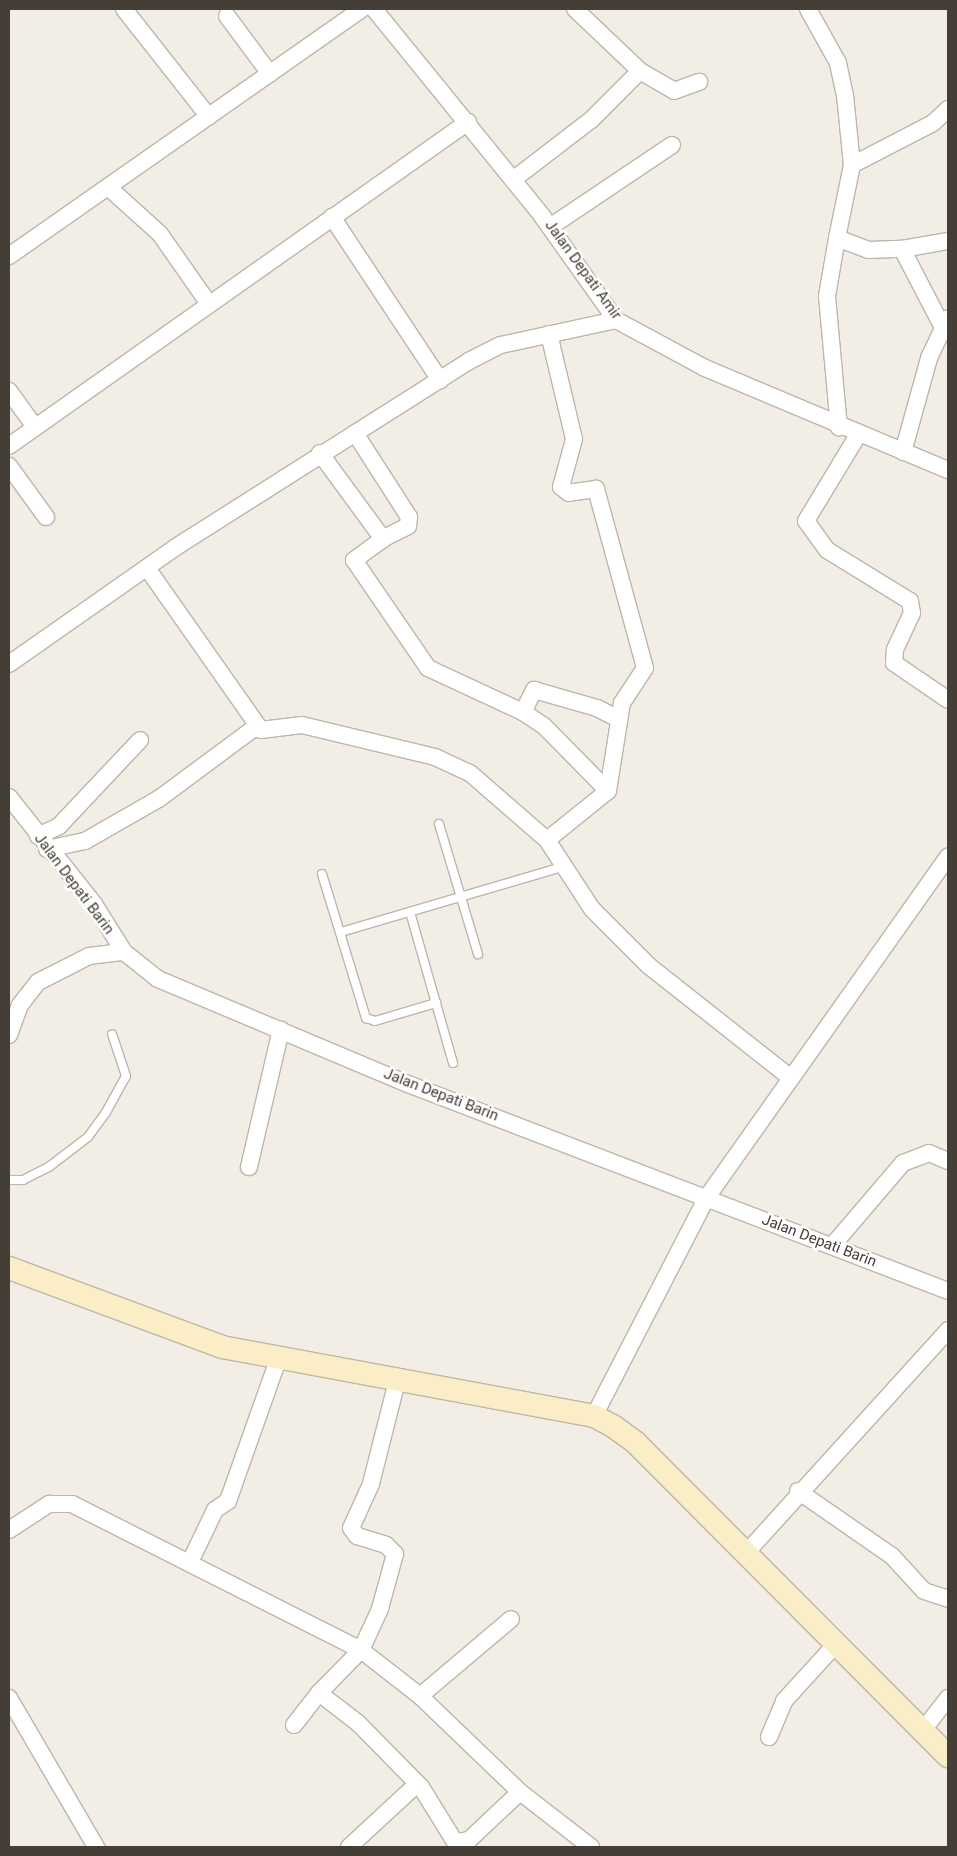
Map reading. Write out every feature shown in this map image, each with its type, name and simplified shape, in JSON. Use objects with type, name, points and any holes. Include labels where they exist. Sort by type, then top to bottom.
[{"type":"main road","points":[[9,1268],[222,1346],[278,1360],[594,1416],[636,1443],[948,1756]]},
{"type":"street","points":[[124,9],[209,117]]},
{"type":"street","points":[[9,256],[362,9]]},
{"type":"street","name":"Jalan Depati Amir","points":[[374,9],[514,179],[616,320],[705,368],[858,435],[948,470]]},
{"type":"street","points":[[575,9],[640,71],[674,91],[699,82]]},
{"type":"street","points":[[808,9],[838,63],[852,165],[827,296],[839,427]]},
{"type":"street","points":[[228,16],[270,74]]},
{"type":"street","points":[[514,179],[591,120],[640,71]]},
{"type":"street","points":[[852,165],[933,124],[948,109]]},
{"type":"street","points":[[9,446],[468,122]]},
{"type":"street","points":[[550,227],[672,145]]},
{"type":"street","points":[[108,187],[160,234],[209,304]]},
{"type":"street","points":[[332,218],[440,380]]},
{"type":"street","points":[[837,238],[868,250],[902,249],[948,241]]},
{"type":"street","points":[[902,249],[945,322],[919,389],[903,452]]},
{"type":"street","points":[[9,664],[146,568],[320,453],[501,345],[616,320]]},
{"type":"street","points":[[546,840],[608,790],[623,699],[644,672],[643,662],[596,489],[567,493],[561,487],[574,439],[549,334]]},
{"type":"street","points":[[9,391],[35,427]]},
{"type":"street","points":[[355,432],[408,517],[408,526],[383,539],[354,560],[420,660],[440,675],[522,712],[544,726],[608,790]]},
{"type":"street","points":[[858,435],[806,522],[827,550],[910,601],[912,613],[895,649],[894,663],[948,700]]},
{"type":"street","points":[[320,453],[383,539]]},
{"type":"street","points":[[9,466],[46,517]]},
{"type":"street","points":[[146,568],[235,688],[257,726],[270,732],[293,724],[312,726],[442,760],[485,784],[546,840],[562,868],[592,909],[649,966],[791,1078]]},
{"type":"street","points":[[522,712],[534,690],[597,708],[619,720]]},
{"type":"street","points":[[59,826],[52,848],[85,841],[160,798],[257,726]]},
{"type":"street","points":[[38,836],[59,826],[140,740]]},
{"type":"street","name":"Jalan Depati Barin","points":[[9,797],[38,836],[52,848],[94,904],[124,952],[158,979],[408,1084],[707,1197],[948,1291]]},
{"type":"street","points":[[594,1416],[707,1197],[947,861]]},
{"type":"street","points":[[9,1035],[20,1004],[38,982],[89,956],[124,952]]},
{"type":"street","points":[[250,1167],[281,1030]]},
{"type":"street","points":[[832,1246],[903,1163],[929,1154],[948,1161]]},
{"type":"street","points":[[746,1553],[798,1491],[948,1330]]},
{"type":"street","points":[[190,1562],[215,1510],[228,1501],[278,1360]]},
{"type":"street","points":[[294,1725],[319,1693],[361,1650],[380,1608],[395,1554],[386,1545],[356,1536],[351,1525],[371,1484],[397,1382]]},
{"type":"street","points":[[798,1491],[892,1556],[924,1591],[948,1599]]},
{"type":"street","points":[[9,1530],[49,1504],[72,1504],[361,1650],[420,1696],[520,1792],[592,1847]]},
{"type":"street","points":[[420,1696],[511,1618]]},
{"type":"street","points":[[769,1737],[784,1701],[837,1643]]},
{"type":"street","points":[[319,1693],[358,1723],[417,1784],[450,1838],[455,1842],[472,1843],[520,1792]]},
{"type":"street","points":[[9,1698],[96,1847]]},
{"type":"street","points":[[923,1730],[948,1698]]},
{"type":"street","points":[[349,1847],[417,1784]]},
{"type":"lane","points":[[439,824],[478,954]]},
{"type":"lane","points":[[341,932],[562,868]]},
{"type":"lane","points":[[322,874],[368,1019],[436,1003]]},
{"type":"lane","points":[[410,912],[453,1063]]},
{"type":"lane","points":[[9,1180],[23,1180],[50,1166],[88,1137],[105,1114],[126,1076],[112,1034]]}]
